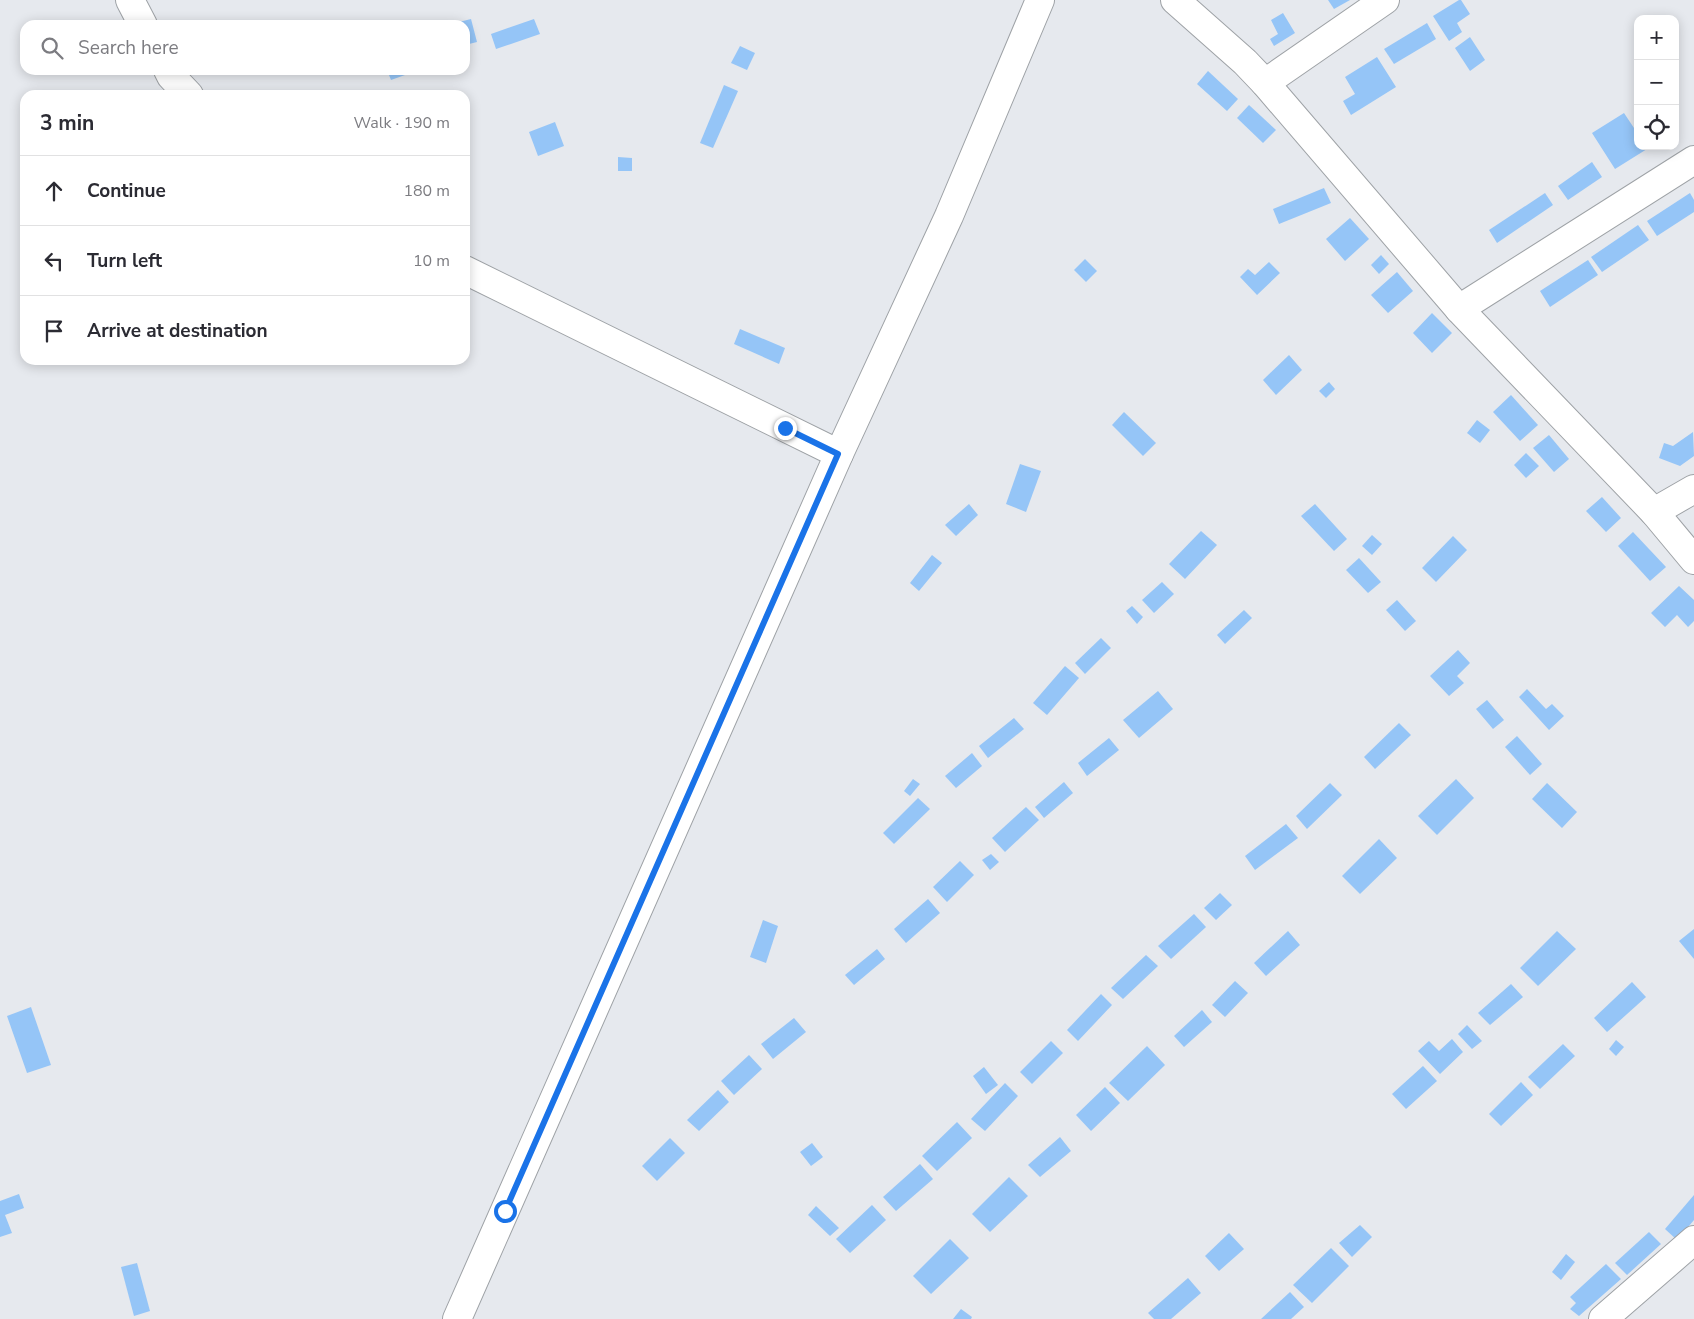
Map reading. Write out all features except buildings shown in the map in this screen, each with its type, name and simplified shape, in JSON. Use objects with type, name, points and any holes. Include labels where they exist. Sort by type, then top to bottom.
[{"type":"street","points":[[130,0],[141,20]]},
{"type":"street","points":[[457,1319],[838,454],[949,216],[1040,0]]},
{"type":"street","points":[[1175,0],[1245,62],[1266,84],[1459,309],[1654,512],[1694,560]]},
{"type":"street","points":[[1266,84],[1385,0]]},
{"type":"street","points":[[170,75],[184,90]]},
{"type":"street","points":[[1459,309],[1694,160]]},
{"type":"street","points":[[470,272],[838,454]]},
{"type":"street","points":[[1654,512],[1694,489]]},
{"type":"street","points":[[1603,1319],[1694,1240]]},
{"type":"route","points":[[505,1211],[838,454],[785,428]]}]
